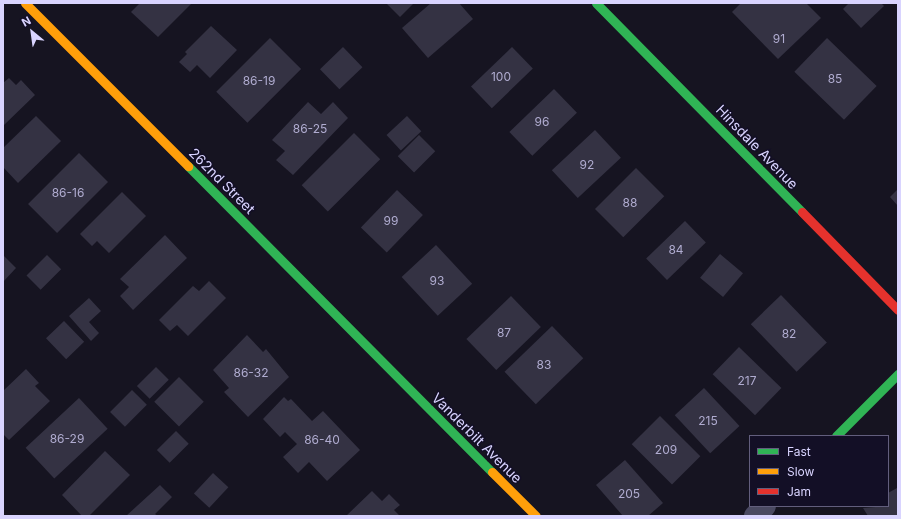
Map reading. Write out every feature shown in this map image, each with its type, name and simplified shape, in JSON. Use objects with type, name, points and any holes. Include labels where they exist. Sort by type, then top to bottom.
[{"type":"street","name":"262nd Street","points":[[25,3],[399,379]]},
{"type":"street","name":"Hinsdale Avenue","points":[[596,3],[898,310]]},
{"type":"street","points":[[837,435],[898,374]]},
{"type":"street","name":"Vanderbilt Avenue","points":[[399,379],[536,516]]},
{"type":"street","points":[[755,516],[765,507]]},
{"type":"building","points":[[140,3],[192,3],[158,37],[131,12]]},
{"type":"building","points":[[386,3],[414,3],[400,17]]},
{"type":"building","points":[[431,3],[459,3],[473,19],[428,58],[402,28]]},
{"type":"building","points":[[741,3],[806,3],[821,18],[778,59],[732,12]]},
{"type":"building","points":[[849,3],[881,3],[884,6],[861,28],[843,9]]},
{"type":"building","points":[[211,26],[237,50],[210,78],[197,65],[190,72],[179,62],[187,54],[185,52]]},
{"type":"building","points":[[270,38],[301,69],[247,123],[216,92]]},
{"type":"building","points":[[827,38],[877,86],[844,120],[794,72]]},
{"type":"building","points":[[343,47],[362,67],[339,89],[320,69]]},
{"type":"building","points":[[512,47],[533,69],[492,108],[471,87]]},
{"type":"building","points":[[9,78],[16,85],[21,80],[35,95],[4,125],[3,83]]},
{"type":"building","points":[[554,89],[577,113],[532,156],[509,132]]},
{"type":"building","points":[[308,102],[321,114],[333,102],[348,118],[293,175],[276,160],[285,151],[272,140]]},
{"type":"building","points":[[36,116],[61,141],[18,183],[3,167],[3,148]]},
{"type":"building","points":[[407,116],[421,131],[401,150],[387,135]]},
{"type":"building","points":[[595,130],[621,158],[578,198],[552,170]]},
{"type":"building","points":[[354,133],[380,159],[328,211],[302,185]]},
{"type":"building","points":[[419,135],[435,151],[414,172],[398,156]]},
{"type":"building","points":[[79,153],[108,182],[57,233],[28,204]]},
{"type":"building","points":[[636,168],[664,196],[623,237],[595,209]]},
{"type":"building","points":[[898,189],[898,206],[890,197]]},
{"type":"building","points":[[397,190],[423,215],[387,252],[361,227]]},
{"type":"building","points":[[122,192],[146,216],[109,253],[97,241],[92,246],[80,234]]},
{"type":"building","points":[[685,221],[706,243],[667,280],[646,259]]},
{"type":"building","points":[[165,235],[187,258],[133,310],[120,296],[129,287],[120,279]]},
{"type":"building","points":[[436,245],[472,284],[438,316],[402,277]]},
{"type":"building","points":[[720,254],[743,273],[723,297],[700,278]]},
{"type":"building","points":[[3,255],[16,268],[3,282]]},
{"type":"building","points":[[47,255],[61,269],[41,290],[26,276]]},
{"type":"building","points":[[209,281],[226,298],[188,336],[177,325],[170,331],[159,320],[193,286],[199,291]]},
{"type":"building","points":[[781,295],[827,342],[797,372],[751,324]]},
{"type":"building","points":[[511,296],[541,327],[496,370],[466,339]]},
{"type":"building","points":[[89,298],[101,311],[89,322],[99,333],[91,341],[69,316]]},
{"type":"building","points":[[64,321],[84,342],[66,359],[46,338]]},
{"type":"building","points":[[552,326],[583,358],[536,404],[505,372]]},
{"type":"building","points":[[247,335],[263,352],[266,349],[289,377],[248,417],[224,392],[229,388],[213,370]]},
{"type":"building","points":[[739,347],[781,388],[755,415],[713,374]]},
{"type":"building","points":[[156,367],[169,380],[150,399],[137,386]]},
{"type":"building","points":[[26,369],[39,383],[35,386],[50,401],[9,440],[3,434],[3,391]]},
{"type":"building","points":[[179,377],[204,402],[179,426],[154,402]]},
{"type":"building","points":[[704,388],[739,426],[710,453],[675,415]]},
{"type":"building","points":[[132,390],[147,405],[125,427],[110,412]]},
{"type":"building","points":[[284,397],[288,401],[291,399],[312,421],[323,411],[360,450],[327,481],[309,462],[298,473],[283,457],[297,444],[285,432],[280,437],[263,419]]},
{"type":"building","points":[[79,398],[108,429],[54,479],[26,448]]},
{"type":"building","points":[[660,416],[700,456],[672,485],[632,444]]},
{"type":"building","points":[[176,431],[189,444],[170,463],[157,450]]},
{"type":"building","points":[[105,451],[130,475],[89,516],[82,516],[62,495]]},
{"type":"building","points":[[625,460],[663,503],[648,516],[623,516],[596,485]]},
{"type":"building","points":[[213,473],[228,487],[209,508],[194,493]]},
{"type":"building","points":[[160,485],[172,497],[155,514],[158,516],[126,516]]},
{"type":"building","points":[[897,488],[898,516],[868,516],[863,508],[889,507],[889,492]]},
{"type":"building","points":[[372,491],[382,501],[389,494],[400,505],[394,510],[400,516],[346,516]]},
{"type":"traffic: fast","points":[[596,3],[802,212]]},
{"type":"traffic: fast","points":[[188,166],[492,472]]},
{"type":"traffic: fast","points":[[837,435],[898,374]]},
{"type":"traffic: slow","points":[[25,3],[188,166]]},
{"type":"traffic: slow","points":[[492,472],[536,516]]},
{"type":"traffic: jam","points":[[802,212],[898,310]]}]
